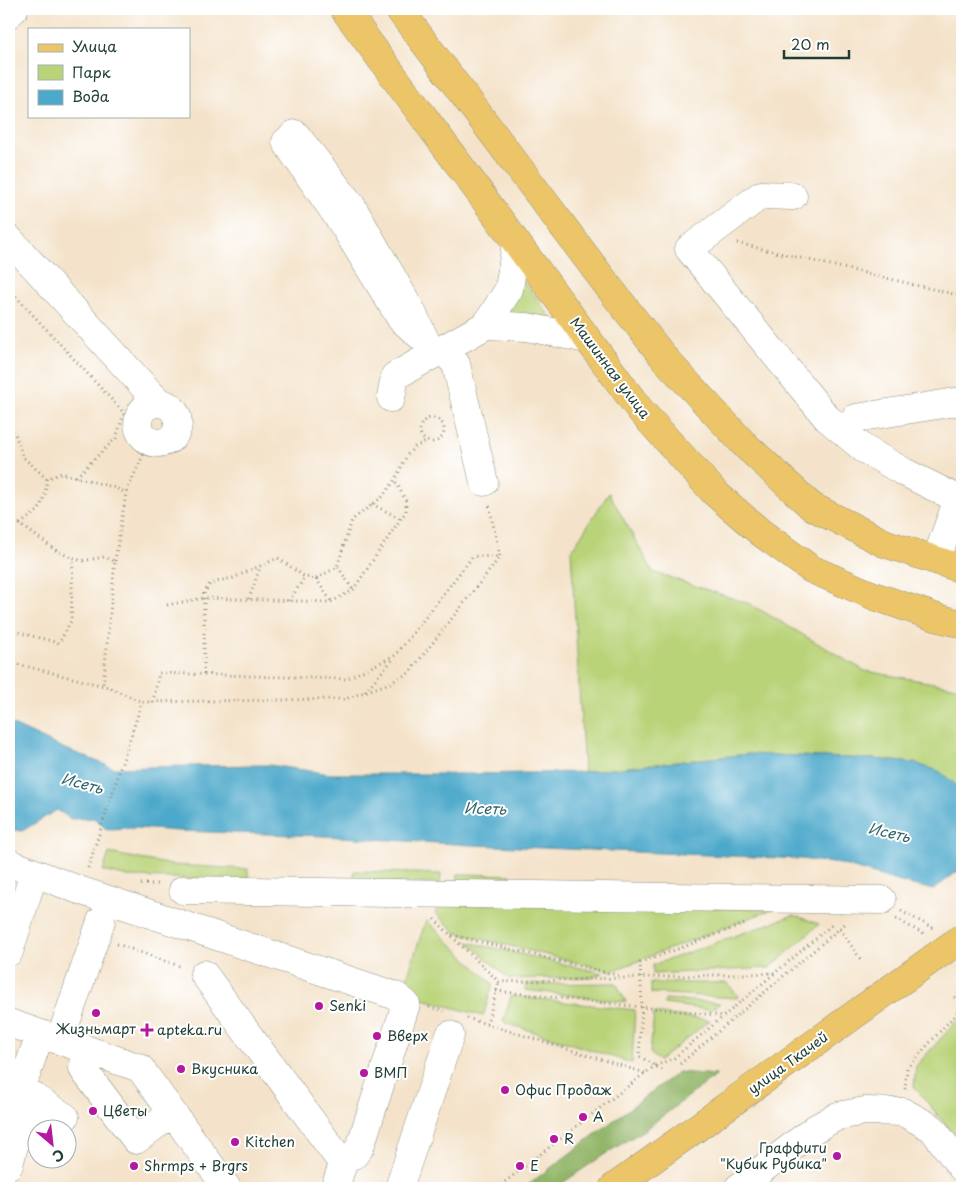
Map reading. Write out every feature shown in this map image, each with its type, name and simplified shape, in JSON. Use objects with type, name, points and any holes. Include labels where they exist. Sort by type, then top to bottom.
[{"type":"main road","name":"Машинная улица","points":[[344,9],[646,417],[715,493],[760,532],[811,569],[874,596],[938,618],[962,624]]},
{"type":"main road","points":[[399,9],[665,359],[744,444],[811,506],[884,543],[962,568]]},
{"type":"main road","name":"улица Ткачей","points":[[613,1188],[950,934]]},
{"type":"street","points":[[9,14],[14,9]]},
{"type":"street","points":[[433,348],[351,205],[295,134],[286,142],[344,226],[401,319],[433,348],[456,364],[484,482]]},
{"type":"street","points":[[791,205],[761,195],[689,249],[827,418],[864,450],[960,499],[936,560]]},
{"type":"street","points":[[9,239],[159,403],[151,404],[144,408],[139,415],[139,430],[143,437],[150,442]]},
{"type":"street","points":[[486,325],[509,289],[516,243]]},
{"type":"street","points":[[391,398],[395,376],[433,348],[486,325],[527,328],[587,339]]},
{"type":"street","points":[[845,434],[856,418],[962,401]]},
{"type":"street","points":[[9,863],[20,898],[9,952]]},
{"type":"street","points":[[20,898],[79,890],[396,996],[406,1004],[360,1147],[354,1155]]},
{"type":"street","points":[[183,890],[419,893],[888,909]]},
{"type":"street","points":[[9,1166],[34,1117],[98,929]]},
{"type":"street","points":[[204,974],[343,1164],[336,1188]]},
{"type":"street","points":[[9,1023],[140,1068],[227,1188]]},
{"type":"street","points":[[399,1188],[450,1035]]},
{"type":"street","points":[[61,1041],[136,1140],[172,1113]]},
{"type":"street","points":[[738,1188],[816,1128],[838,1116],[865,1112],[903,1112],[932,1128],[962,1168]]},
{"type":"path","points":[[707,236],[962,296]]},
{"type":"path","points":[[9,289],[124,413],[116,438],[76,477]]},
{"type":"path","points":[[438,440],[443,436],[442,424],[437,420],[426,420],[420,431],[422,437],[427,441],[433,442],[446,438]]},
{"type":"path","points":[[9,427],[15,434],[23,457],[47,479]]},
{"type":"path","points":[[204,674],[204,592],[210,584],[233,578],[278,558],[305,577],[316,579],[337,567],[352,520],[382,496],[395,480],[408,454],[415,447],[427,441]]},
{"type":"path","points":[[103,686],[115,560],[126,493],[150,442]]},
{"type":"path","points":[[47,479],[62,473],[126,493]]},
{"type":"path","points":[[20,524],[39,510],[45,494],[47,479]]},
{"type":"path","points":[[168,605],[204,598],[331,602],[352,590],[406,511],[406,501],[395,480]]},
{"type":"path","points":[[484,482],[500,556]]},
{"type":"path","points":[[372,504],[401,519]]},
{"type":"path","points":[[9,523],[20,524],[58,552],[73,558],[82,561],[104,557],[115,560]]},
{"type":"path","points":[[365,692],[396,656],[473,556],[500,556]]},
{"type":"path","points":[[9,662],[103,686],[142,702],[344,699],[390,683],[409,673],[500,556]]},
{"type":"path","points":[[9,630],[59,643],[71,621],[73,558]]},
{"type":"path","points":[[249,599],[260,566]]},
{"type":"path","points":[[337,567],[352,590]]},
{"type":"path","points":[[289,601],[305,577]]},
{"type":"path","points":[[316,579],[331,602]]},
{"type":"path","points":[[153,702],[159,673],[346,679],[396,656]]},
{"type":"path","points":[[93,857],[142,702]]},
{"type":"path","points":[[419,893],[429,914],[499,982],[777,973]]},
{"type":"path","points":[[888,909],[950,934]]},
{"type":"path","points":[[888,909],[931,948]]},
{"type":"path","points":[[662,1070],[639,1056],[642,1007],[640,963],[749,923]]},
{"type":"path","points":[[497,1188],[655,1066],[674,1058],[835,923]]},
{"type":"path","points":[[680,1064],[847,923]]},
{"type":"path","points":[[98,929],[204,974]]},
{"type":"path","points":[[840,929],[861,960]]},
{"type":"path","points":[[450,935],[626,978]]},
{"type":"path","points":[[487,1024],[499,982]]},
{"type":"path","points":[[496,991],[725,1016]]},
{"type":"path","points":[[954,997],[962,1002]]},
{"type":"path","points":[[903,1112],[907,1068],[962,1007]]},
{"type":"green space","points":[[521,277],[551,318],[503,317]]},
{"type":"green space","points":[[609,493],[653,572],[750,604],[865,671],[962,688],[962,793],[954,783],[915,763],[874,759],[748,754],[584,772],[571,551]]},
{"type":"green space","points":[[109,853],[172,865],[248,869],[248,880],[128,877],[103,871]]},
{"type":"green space","points":[[354,871],[441,874],[440,884],[354,882]]},
{"type":"green space","points":[[458,874],[511,875],[511,886],[458,885]]},
{"type":"green space","points":[[440,903],[773,909],[612,971],[457,933],[435,913]]},
{"type":"green space","points":[[794,915],[819,924],[770,968],[653,974],[653,965]]},
{"type":"green space","points":[[426,920],[493,984],[483,1016],[402,993]]},
{"type":"green space","points":[[468,942],[603,973],[593,977],[509,979]]},
{"type":"green space","points":[[616,983],[626,1002],[525,990],[525,984]]},
{"type":"green space","points":[[651,983],[727,983],[738,996],[737,998],[651,993]]},
{"type":"green space","points":[[511,996],[635,1010],[632,1063],[503,1022]]},
{"type":"green space","points":[[666,999],[720,1003],[711,1010],[664,1004]]},
{"type":"green space","points":[[654,1013],[710,1020],[659,1061],[650,1053]]},
{"type":"green space","points":[[962,1015],[962,1145],[914,1086],[916,1066]]},
{"type":"green space","points":[[678,1072],[717,1075],[644,1130],[555,1188],[524,1188]]},
{"type":"water","name":"Исеть","points":[[9,723],[63,748],[114,768],[269,765],[331,774],[584,772],[748,754],[874,759],[915,763],[939,771],[954,783],[962,793],[962,868],[933,890],[840,864],[801,859],[471,845],[324,836],[137,828],[106,829],[94,818],[71,819],[57,810],[22,831],[9,829]]},
{"type":"place","name":"Senki","points":[[319,1006]]},
{"type":"place","name":"Жизньмарт","points":[[96,1013]]},
{"type":"place","name":"apteka.ru","points":[[147,1030]]},
{"type":"place","name":"Вверх","points":[[377,1036]]},
{"type":"place","name":"Вкусника","points":[[181,1069]]},
{"type":"place","name":"ВМП","points":[[364,1073]]},
{"type":"place","name":"Офис Продаж","points":[[505,1090]]},
{"type":"place","name":"Цветы","points":[[93,1111]]},
{"type":"place","name":"A","points":[[583,1117]]},
{"type":"place","name":"R","points":[[554,1139]]},
{"type":"place","name":"Kitchen","points":[[235,1142]]},
{"type":"place","name":"Граффити \"Кубик Рубика\"","points":[[837,1156]]},
{"type":"place","name":"Shrmps + Brgrs","points":[[134,1166]]},
{"type":"place","name":"E","points":[[520,1166]]}]
